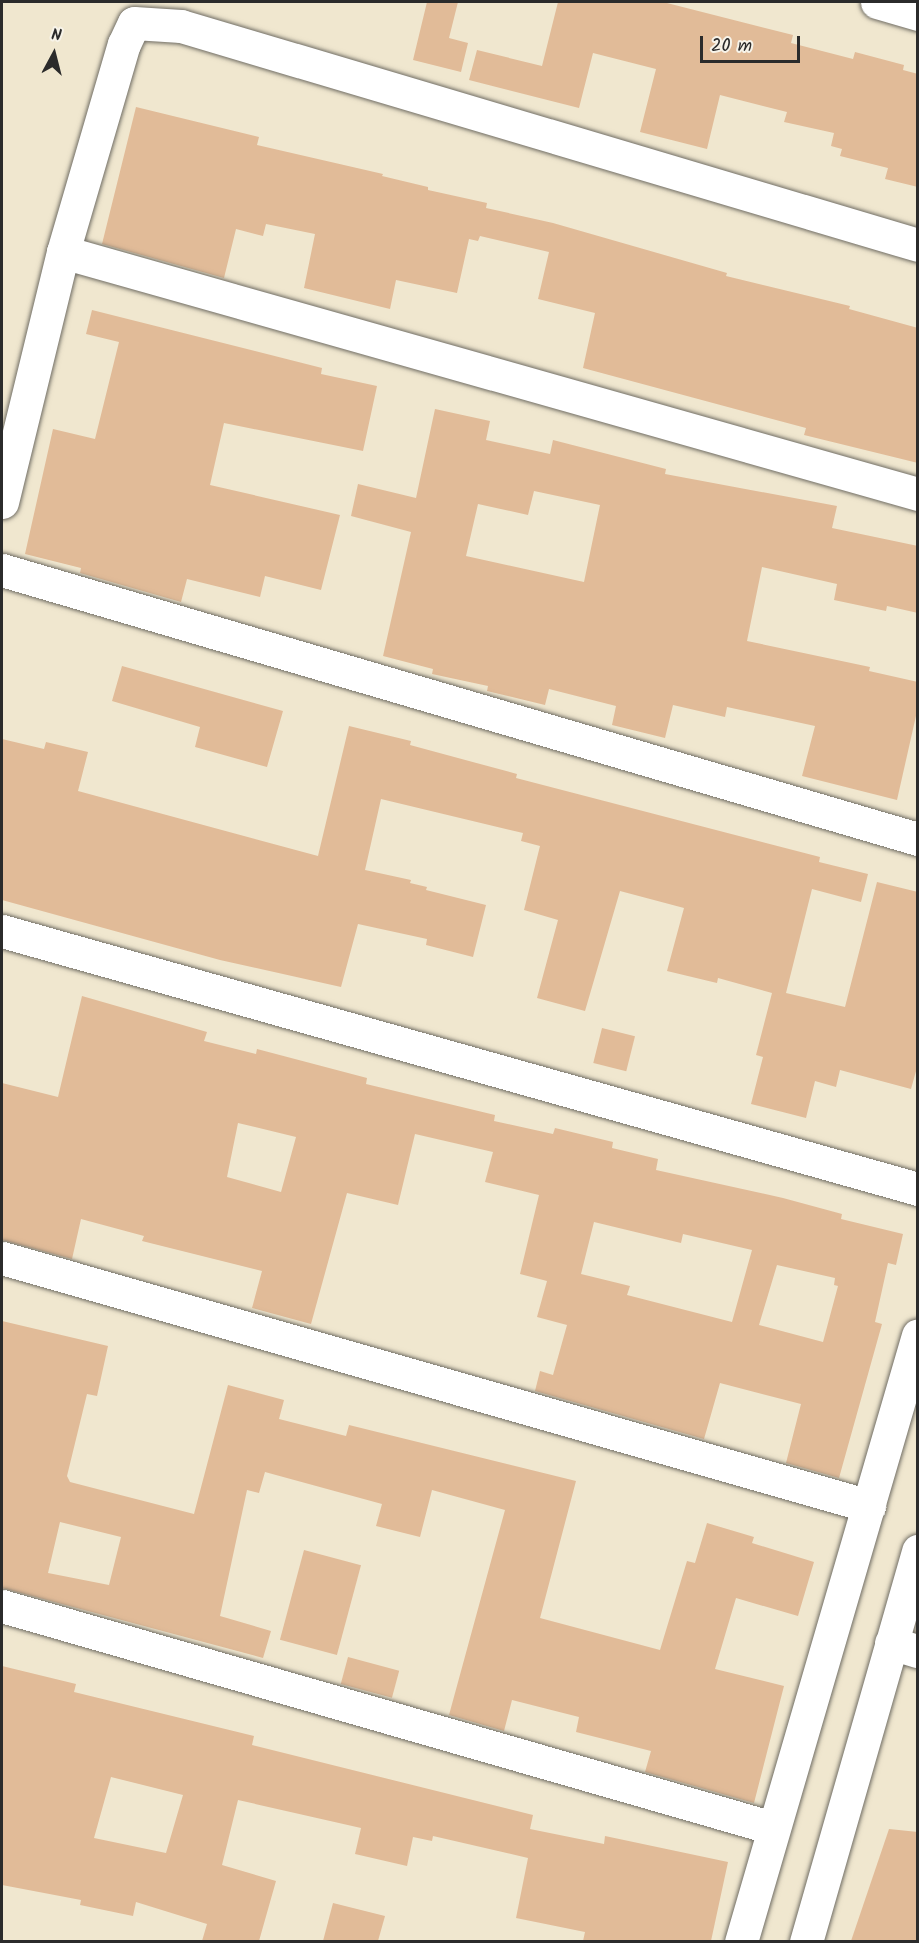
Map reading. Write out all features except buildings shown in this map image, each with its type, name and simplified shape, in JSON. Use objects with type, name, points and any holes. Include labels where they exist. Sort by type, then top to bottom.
[{"type":"street","points":[[877,2],[918,14]]},
{"type":"street","points":[[2,502],[63,252],[124,44],[134,23],[181,26],[918,245]]},
{"type":"street","points":[[63,252],[918,494]]},
{"type":"street","points":[[2,570],[918,839]]},
{"type":"street","points":[[2,931],[918,1189]]},
{"type":"street","points":[[2,1258],[869,1506]]},
{"type":"street","points":[[741,1941],[918,1335]]},
{"type":"street","points":[[806,1941],[904,1647],[918,1551]]},
{"type":"street","points":[[2,1606],[773,1828]]}]
